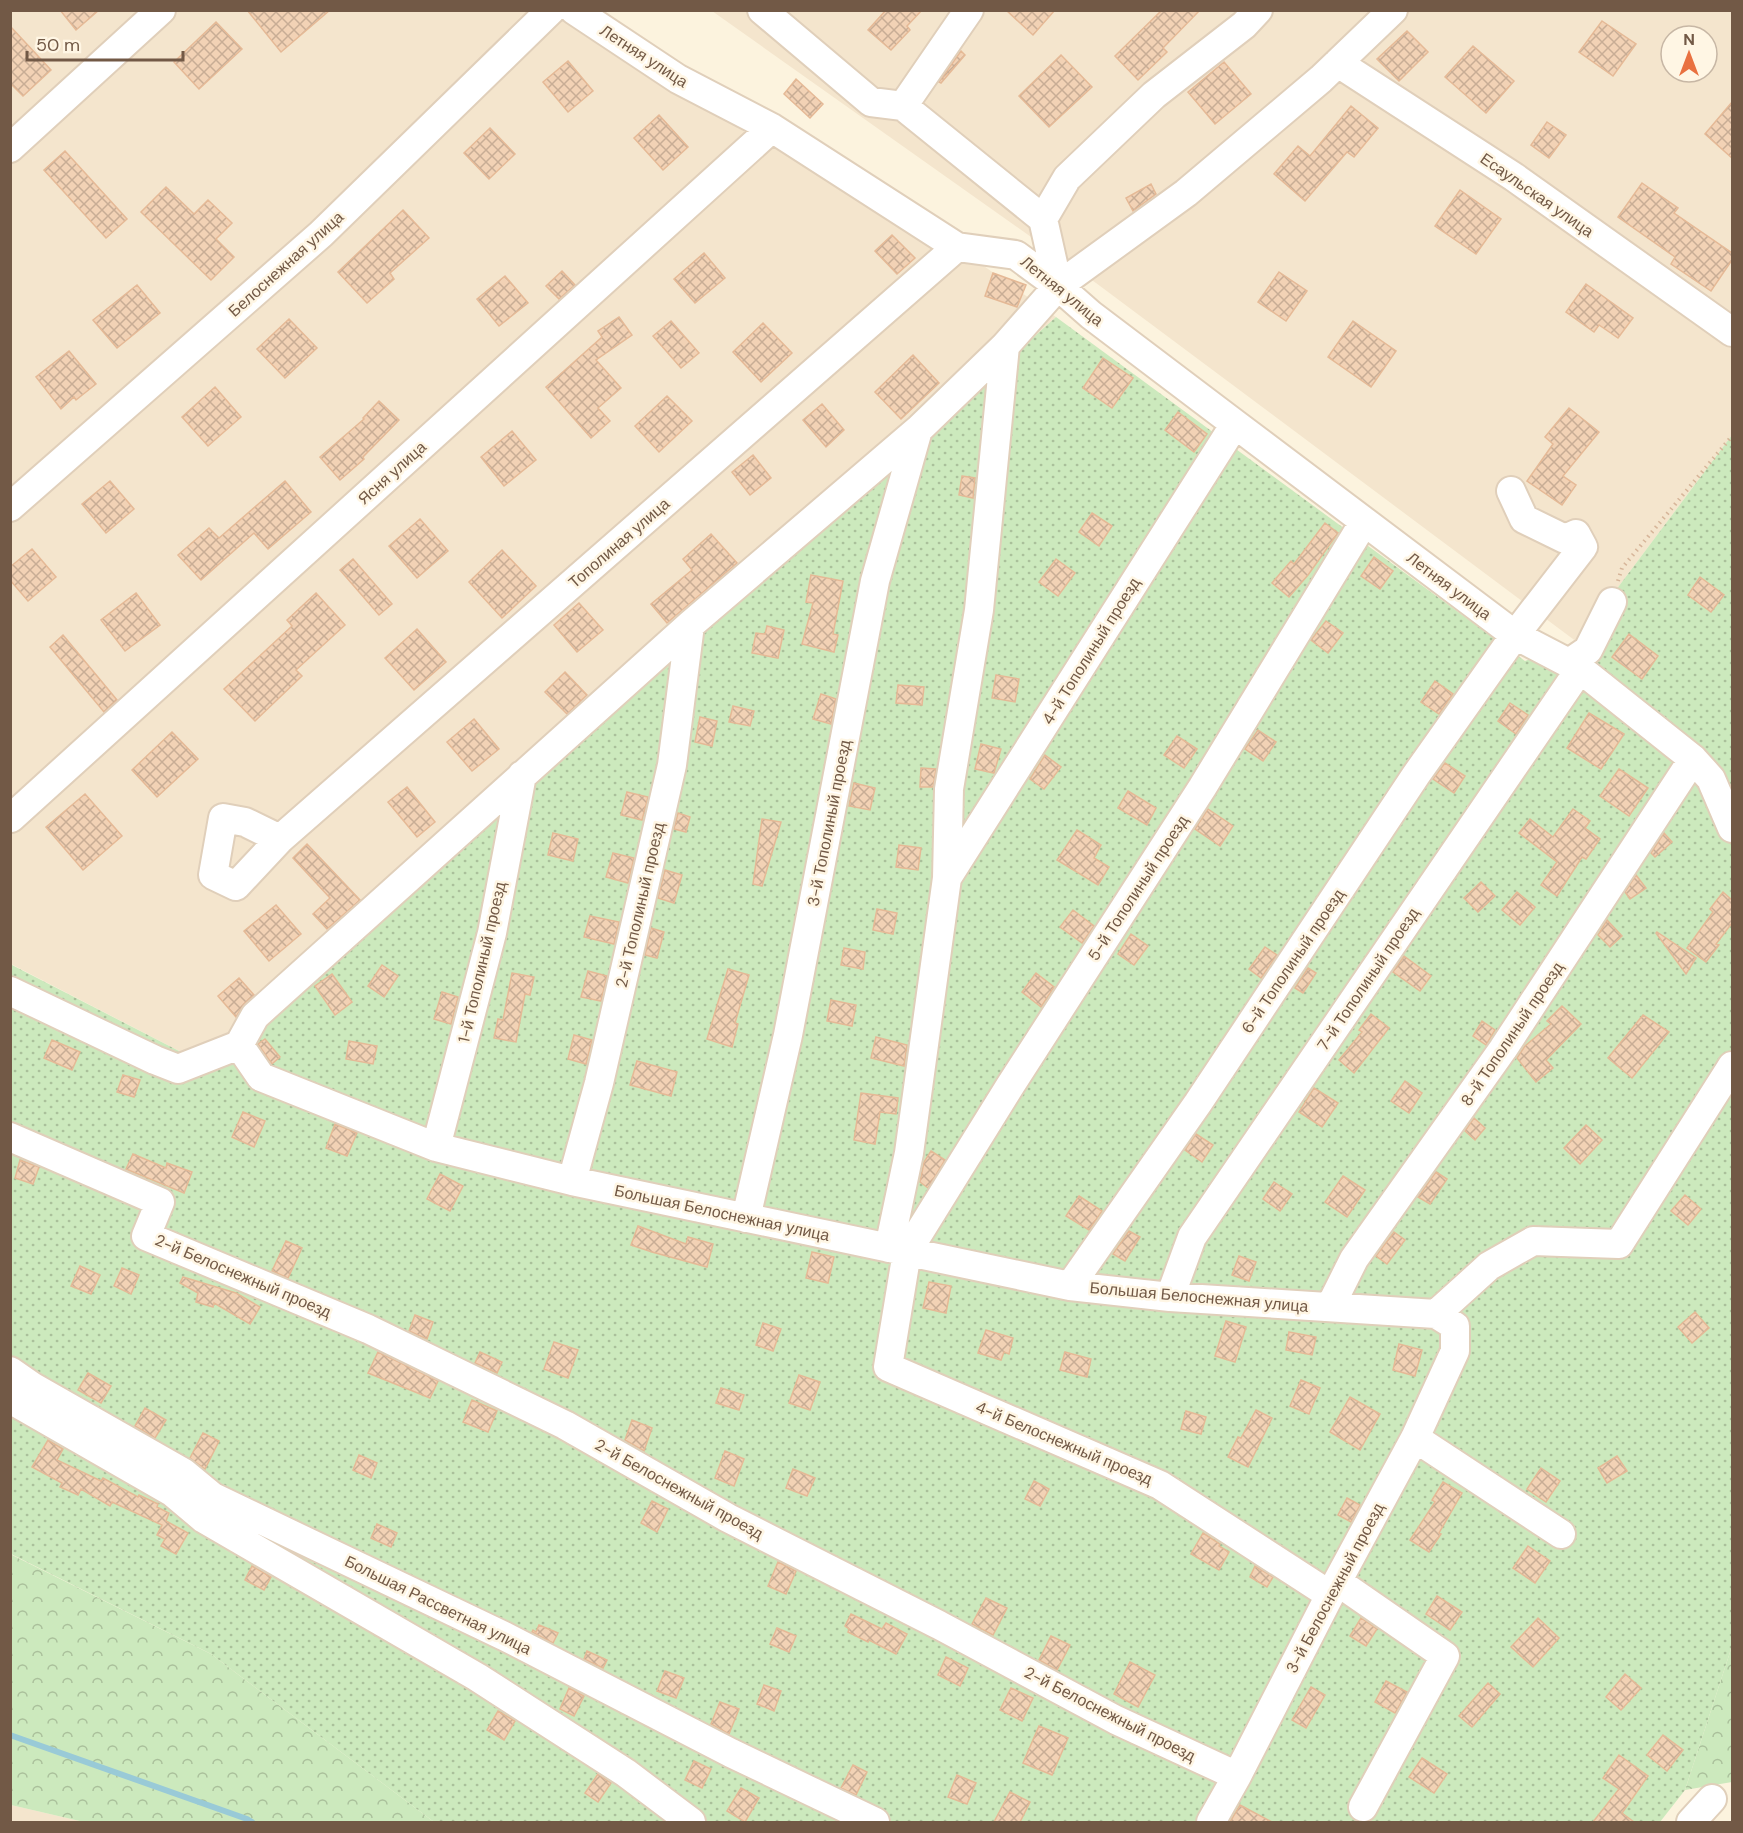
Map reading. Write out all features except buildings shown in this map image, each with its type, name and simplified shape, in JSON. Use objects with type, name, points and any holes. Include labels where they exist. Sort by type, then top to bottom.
[{"type":"street","points":[[10,148],[162,10]]},
{"type":"street","name":"Белоснежная улица","points":[[13,500],[321,234],[551,10]]},
{"type":"street","name":"Летняя улица","points":[[574,10],[678,79],[772,128],[957,247],[1016,255],[1058,286],[1091,315],[1515,635],[1575,666],[1712,770]]},
{"type":"street","points":[[762,10],[872,102],[903,106],[1043,219],[1058,286]]},
{"type":"street","points":[[903,106],[969,10]]},
{"type":"street","points":[[1043,219],[1067,178],[1155,95],[1244,25],[1258,10]]},
{"type":"street","points":[[10,991],[178,1069],[239,1045],[255,1016],[690,625],[918,430],[1005,346],[1058,286],[1186,193],[1338,63],[1393,10]]},
{"type":"street","name":"Есаульская улица","points":[[1338,63],[1514,177],[1732,332]]},
{"type":"street","name":"Ясня улица","points":[[11,818],[772,128]]},
{"type":"street","name":"Тополиная улица","points":[[280,839],[957,247]]},
{"type":"street","points":[[898,1250],[947,878],[949,789],[979,610],[1005,346]]},
{"type":"street","name":"4-й Тополиный проезд","points":[[947,878],[1235,424]]},
{"type":"street","name":"3-й Тополиный проезд","points":[[746,1218],[789,1035],[875,581],[918,430]]},
{"type":"street","name":"6-й Тополиный проезд","points":[[1070,1286],[1198,1103],[1416,775],[1515,635],[1582,547],[1576,534],[1565,539],[1524,519],[1511,491]]},
{"type":"street","name":"5-й Тополиный проезд","points":[[898,1250],[1010,1086],[1202,788],[1364,522]]},
{"type":"street","name":"7-й Тополиный проезд","points":[[1170,1297],[1192,1237],[1575,666],[1588,650],[1612,602]]},
{"type":"street","name":"2-й Тополиный проезд","points":[[572,1181],[599,1083],[672,765],[690,625]]},
{"type":"street","points":[[1712,770],[1732,828]]},
{"type":"street","name":"8-й Тополиный проезд","points":[[1330,1308],[1354,1259],[1503,1049],[1712,770]]},
{"type":"street","name":"1-й Тополиный проезд","points":[[436,1147],[492,933],[522,775]]},
{"type":"street","name":"Большая Белоснежная улица","points":[[239,1045],[261,1077],[436,1147],[572,1181],[1070,1286],[1170,1297],[1436,1314]]},
{"type":"street","points":[[1436,1314],[1489,1266],[1533,1241],[1619,1244],[1732,1066]]},
{"type":"street","name":"2-й Белоснежный проезд","points":[[10,1137],[160,1202],[146,1236],[368,1329],[554,1420],[728,1518],[939,1625],[1116,1720],[1237,1776]]},
{"type":"street","name":"4-й Белоснежный проезд","points":[[898,1250],[888,1367],[1160,1485],[1334,1588]]},
{"type":"street","name":"3-й Белоснежный проезд","points":[[1211,1822],[1415,1438],[1455,1351],[1455,1326],[1436,1314]]},
{"type":"street","name":"Большая Рассветная улица","points":[[10,1371],[178,1483],[213,1497],[504,1636],[731,1753],[875,1822]]},
{"type":"street","points":[[10,1399],[178,1483],[204,1519],[477,1677],[626,1773],[691,1822]]},
{"type":"street","points":[[1415,1438],[1561,1534]]},
{"type":"street","points":[[1334,1588],[1445,1656],[1363,1807]]},
{"type":"street","points":[[1691,1822],[1712,1799]]},
{"type":"path","points":[[1612,602],[1622,568],[1732,436]]},
{"type":"shaded area","points":[[10,11],[551,11],[750,135],[957,247],[1056,317],[214,1069],[11,964]]},
{"type":"shaded area","points":[[712,11],[1732,11],[1732,435],[1577,642],[1096,283]]},
{"type":"shaded area","points":[[11,1805],[84,1822],[11,1822]]},
{"type":"green space","points":[[1056,317],[1525,661],[1577,642],[1732,435],[1732,1646],[1685,1790],[1660,1822],[434,1822],[211,1654],[11,1554],[10,964],[214,1069]]},
{"type":"green space","points":[[10,1554],[211,1654],[434,1822],[84,1822],[11,1805]]},
{"type":"green space","points":[[1732,1646],[1732,1782],[1685,1790]]},
{"type":"waterway","points":[[10,1735],[252,1822]]}]
